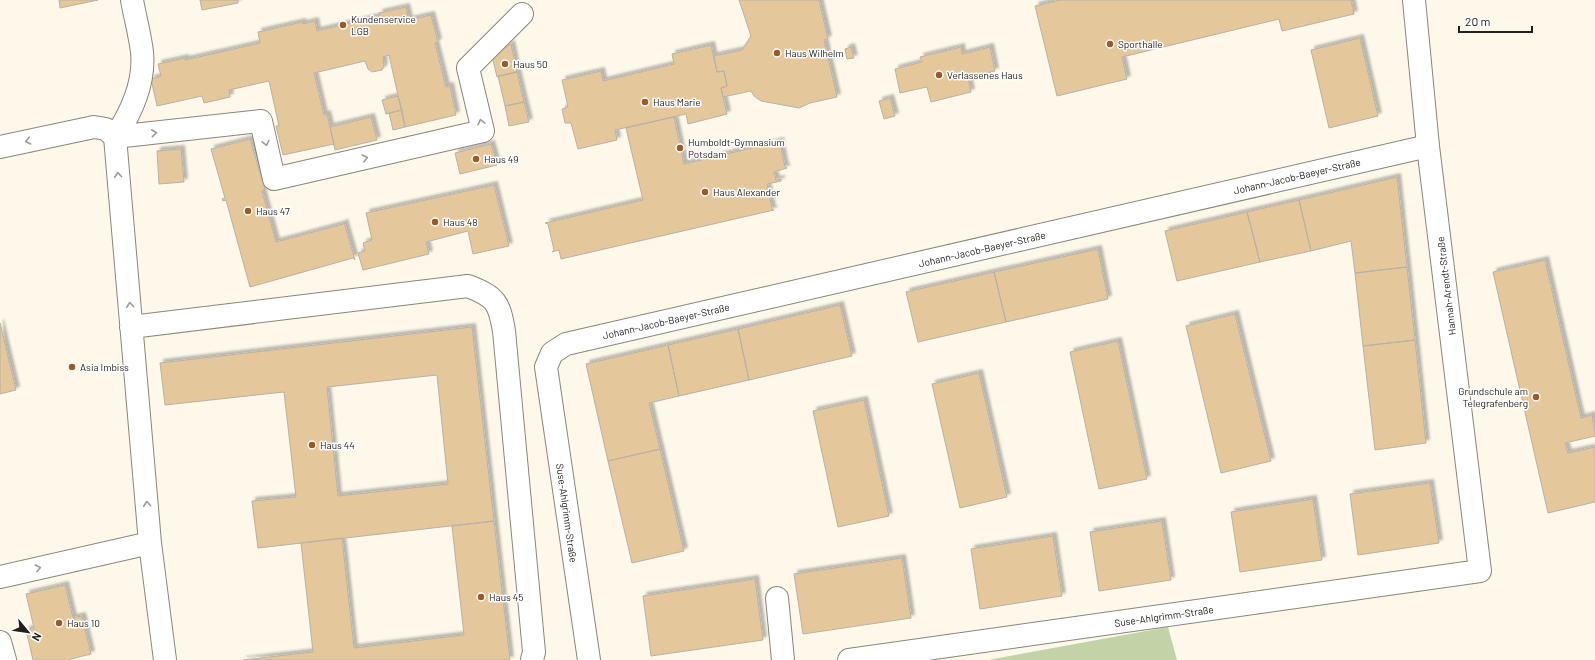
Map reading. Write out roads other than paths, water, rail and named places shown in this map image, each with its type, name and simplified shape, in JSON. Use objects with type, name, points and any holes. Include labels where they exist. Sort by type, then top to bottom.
[{"type":"street","points":[[132,0],[142,53],[141,75],[136,97],[129,114],[115,137],[150,543],[165,660]]},
{"type":"street","name":"Hannah-Arendt-Straße","points":[[1414,0],[1428,146],[1480,571]]},
{"type":"street","points":[[0,147],[94,127],[106,129],[115,137],[261,121],[274,179],[483,131],[468,68],[522,14]]},
{"type":"street","name":"Johann-Jacob-Baeyer-Straße","points":[[546,367],[552,353],[566,344],[1428,146]]},
{"type":"street","points":[[131,327],[468,286],[487,293],[500,308],[504,331],[534,652],[532,660]]},
{"type":"street","name":"Suse-Ahlgrimm-Straße","points":[[546,367],[589,660]]},
{"type":"street","points":[[0,577],[150,543]]},
{"type":"street","name":"Suse-Ahlgrimm-Straße","points":[[848,660],[1480,571]]},
{"type":"street","points":[[777,598],[783,660]]},
{"type":"street","points":[[0,642],[5,660]]},
{"type":"place","name":"Kundenservice LGB","points":[[343,25]]},
{"type":"place","name":"Sporthalle","points":[[1110,44]]},
{"type":"place","name":"Haus Wilhelm","points":[[777,53]]},
{"type":"place","name":"Haus 50","points":[[505,64]]},
{"type":"place","name":"Verlassenes Haus","points":[[939,75]]},
{"type":"place","name":"Haus Marie","points":[[645,102]]},
{"type":"place","name":"Humboldt-Gymnasium Potsdam","points":[[680,148]]},
{"type":"place","name":"Haus 49","points":[[476,159]]},
{"type":"place","name":"Haus Alexander","points":[[705,192]]},
{"type":"place","name":"Haus 47","points":[[248,211]]},
{"type":"place","name":"Haus 48","points":[[435,222]]},
{"type":"place","name":"Asia Imbiss","points":[[72,367]]},
{"type":"place","name":"Grundschule am Telegrafenberg","points":[[1536,397]]},
{"type":"place","name":"Haus 44","points":[[312,445]]},
{"type":"place","name":"Haus 45","points":[[481,597]]},
{"type":"place","name":"Haus 10","points":[[59,623]]}]
